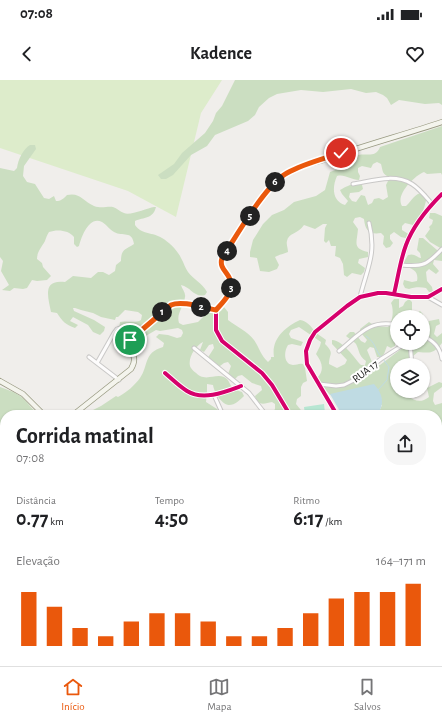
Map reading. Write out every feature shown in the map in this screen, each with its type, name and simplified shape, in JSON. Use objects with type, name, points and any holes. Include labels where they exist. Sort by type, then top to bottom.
[{"type":"main road","points":[[80,410],[131,369],[135,363],[135,358],[130,346],[130,340],[171,305],[175,303],[182,303],[216,310],[226,298],[230,291],[231,284],[229,277],[222,267],[222,258],[267,192],[283,176],[295,169],[341,153],[442,122]]},
{"type":"main road","points":[[0,381],[22,394],[39,410]]},
{"type":"street","points":[[353,184],[388,178],[404,180],[418,189],[432,204]]},
{"type":"street","points":[[394,294],[406,245],[412,233],[432,204],[442,194]]},
{"type":"street","points":[[360,297],[373,250],[372,233],[369,223]]},
{"type":"street","points":[[401,265],[418,266],[428,262],[442,249]]},
{"type":"street","points":[[334,410],[308,364],[306,352],[310,340],[316,332],[360,297],[378,293],[411,297],[428,297],[442,289]]},
{"type":"street","points":[[428,297],[442,305]]},
{"type":"street","points":[[216,310],[216,330],[222,341],[262,373],[272,385],[287,410]]},
{"type":"street","points":[[339,351],[366,328],[379,323],[390,324]]},
{"type":"street","points":[[97,363],[114,333],[120,328]]},
{"type":"street","points":[[430,339],[440,350],[442,359]]},
{"type":"street","points":[[194,348],[242,386],[262,410]]},
{"type":"street","name":"RUA 17","points":[[319,384],[336,386],[344,385],[352,381],[381,358],[394,350]]},
{"type":"street","points":[[89,357],[119,380]]},
{"type":"street","points":[[165,373],[191,393],[214,395],[242,386]]},
{"type":"street","points":[[214,395],[221,410]]},
{"type":"green space","points":[[0,80],[222,80],[201,113],[176,217],[128,191],[0,148]]},
{"type":"green space","points":[[235,80],[442,80],[442,105],[439,103],[425,104],[399,100],[391,105],[387,98],[376,92],[366,93],[351,89],[323,92],[301,90],[277,94],[269,98],[259,107],[255,115],[248,121],[215,135],[207,146],[191,155],[173,175],[166,179],[161,179],[158,175],[174,164],[182,153],[205,133],[213,121],[216,113],[222,106]]},
{"type":"green space","points":[[442,126],[442,175],[441,173],[427,174],[424,172],[420,174],[407,186],[401,197],[402,206],[406,206],[417,194],[427,194],[423,211],[416,222],[413,225],[405,223],[402,226],[402,230],[410,235],[410,239],[401,237],[394,232],[390,235],[390,239],[393,243],[390,247],[386,248],[383,244],[384,236],[381,233],[373,233],[368,231],[365,226],[364,219],[360,217],[355,218],[353,222],[358,229],[358,247],[368,252],[368,257],[359,259],[358,263],[365,268],[361,275],[352,273],[347,277],[344,275],[343,264],[340,258],[335,256],[336,246],[331,246],[329,240],[326,243],[324,241],[325,228],[327,224],[323,224],[315,229],[304,225],[302,228],[289,236],[287,243],[288,252],[275,257],[279,265],[277,269],[269,272],[260,271],[257,258],[250,257],[250,252],[253,240],[263,224],[272,215],[284,210],[294,202],[316,196],[325,190],[330,172],[338,169],[348,169],[358,155],[374,154],[380,147]],"holes":[[[377,162],[381,164],[384,174],[390,177],[386,185],[388,197],[383,200],[379,198],[374,199],[372,203],[368,205],[365,196],[361,195],[356,202],[352,201],[349,197],[350,193],[359,192],[363,189],[362,185],[356,184],[340,190],[348,201],[345,205],[335,197],[334,185],[337,176],[359,180],[360,176],[358,168],[362,166],[371,168],[373,164]]]},
{"type":"green space","points":[[30,145],[35,145],[36,149],[24,166],[23,176],[27,182],[35,184],[44,198],[49,199],[54,196],[56,201],[58,201],[71,194],[78,196],[94,206],[113,207],[127,214],[156,207],[153,214],[135,221],[135,225],[144,232],[159,236],[170,244],[180,255],[188,272],[203,286],[207,292],[205,295],[201,296],[181,285],[185,296],[179,313],[179,323],[183,325],[198,322],[207,313],[217,313],[224,307],[228,312],[228,320],[251,337],[268,362],[271,357],[274,357],[275,345],[280,334],[289,326],[300,320],[307,323],[315,332],[326,340],[325,344],[331,352],[329,364],[337,368],[345,364],[347,360],[332,344],[332,340],[340,343],[361,365],[365,365],[366,361],[360,355],[356,344],[346,336],[350,332],[354,332],[361,341],[365,343],[367,340],[361,333],[360,329],[369,322],[375,326],[388,327],[390,325],[390,348],[387,346],[381,357],[377,357],[374,348],[370,347],[367,350],[372,362],[376,366],[380,365],[400,350],[430,350],[430,321],[439,319],[440,324],[436,326],[434,334],[437,337],[442,333],[442,343],[434,351],[418,352],[411,358],[390,358],[390,398],[412,398],[420,401],[424,400],[430,398],[430,386],[439,382],[442,383],[442,387],[434,393],[433,401],[435,405],[442,403],[442,410],[380,410],[382,405],[330,395],[317,378],[322,369],[320,360],[316,354],[321,342],[299,327],[291,330],[289,334],[291,338],[303,342],[301,346],[292,344],[288,345],[285,357],[287,362],[290,364],[303,364],[305,368],[307,381],[303,383],[301,387],[301,396],[297,399],[296,404],[301,410],[274,410],[275,404],[272,402],[259,403],[255,396],[262,390],[261,386],[252,383],[242,375],[235,379],[231,377],[228,374],[231,366],[228,362],[216,369],[207,359],[214,348],[213,344],[209,345],[204,352],[200,350],[203,342],[192,353],[190,365],[192,369],[203,377],[224,377],[234,389],[242,392],[244,396],[239,401],[229,405],[226,404],[218,397],[213,385],[207,384],[206,402],[218,410],[93,410],[116,396],[118,397],[136,383],[143,373],[149,356],[163,347],[164,343],[156,337],[159,334],[177,338],[181,337],[183,333],[182,330],[178,328],[160,331],[156,330],[144,337],[136,358],[132,356],[127,343],[121,334],[120,322],[136,322],[141,320],[142,315],[138,312],[125,310],[118,317],[116,317],[115,320],[73,308],[74,311],[105,327],[104,331],[100,335],[93,332],[88,325],[73,317],[70,321],[78,325],[75,328],[69,326],[57,313],[51,312],[48,290],[53,283],[65,282],[73,276],[91,278],[98,272],[103,272],[109,275],[115,271],[116,265],[121,261],[123,252],[134,244],[129,235],[114,232],[102,222],[93,222],[86,228],[79,246],[77,247],[74,244],[74,237],[69,233],[59,230],[49,232],[38,252],[37,259],[42,263],[43,267],[51,276],[47,280],[32,280],[27,288],[14,288],[10,291],[2,290],[9,285],[1,271],[3,261],[0,257],[0,168],[14,171],[17,168],[20,158],[27,147]]},
{"type":"green space","points":[[430,213],[435,213],[442,216],[442,249],[430,242],[425,236],[430,229],[429,227],[433,220],[429,218]]},
{"type":"green space","points":[[419,238],[423,238],[437,250],[442,252],[442,261],[434,260],[433,264],[439,271],[436,274],[429,269],[426,272],[427,281],[432,287],[433,292],[429,292],[426,288],[405,288],[403,284],[404,280],[412,282],[417,281],[416,273],[413,269],[405,267],[404,262],[408,255],[414,255],[421,258],[420,253],[417,250]]},
{"type":"green space","points":[[394,299],[399,299],[399,308],[409,299],[412,302],[412,310],[392,310],[391,303]]},
{"type":"green space","points":[[0,387],[20,396],[33,410],[0,410]]},
{"type":"green space","points":[[324,404],[325,410],[304,410],[304,407]]},
{"type":"water","points":[[374,384],[381,395],[382,403],[380,410],[339,410],[330,394]]},
{"type":"waterway","points":[[366,336],[372,341],[381,357]]},
{"type":"waterway","points":[[378,390],[387,380],[389,367],[383,359]]},
{"type":"cycle path","points":[[394,294],[402,257],[409,238],[421,218],[442,194]]},
{"type":"cycle path","points":[[334,410],[307,364],[306,351],[315,332],[360,297],[378,293],[411,297],[428,297],[442,289]]},
{"type":"cycle path","points":[[216,310],[216,330],[222,341],[262,373],[272,385],[287,410]]},
{"type":"cycle path","points":[[165,373],[178,385],[193,394],[214,394],[241,386]]},
{"type":"route","points":[[130,340],[175,303],[216,310],[226,298],[230,291],[231,284],[229,277],[222,267],[222,258],[267,192],[275,182],[287,173],[341,153]]}]
